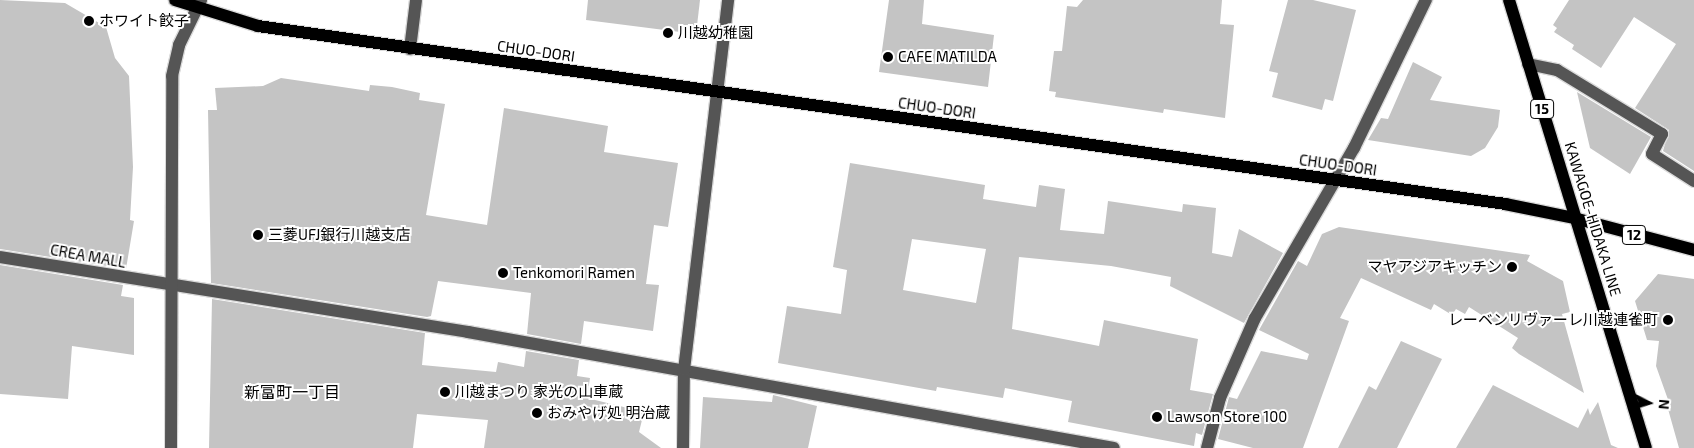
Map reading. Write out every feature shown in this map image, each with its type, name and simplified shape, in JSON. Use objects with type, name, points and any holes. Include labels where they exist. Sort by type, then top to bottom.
[{"type":"main road","name":"CHUO-DORI","points":[[175,0],[198,4],[258,26],[1336,181],[1574,218],[1694,250]]},
{"type":"main road","name":"KAWAGOE-HIDAKA LINE","points":[[1509,0],[1574,218],[1646,448]]},
{"type":"street","points":[[410,49],[416,0]]},
{"type":"street","points":[[683,448],[684,370],[715,93],[728,0]]},
{"type":"street","points":[[1207,448],[1220,398],[1255,318],[1336,181],[1426,0]]},
{"type":"street","points":[[171,448],[172,76],[179,45],[198,4]]},
{"type":"street","points":[[1528,64],[1557,70],[1662,134],[1652,154],[1694,181]]},
{"type":"street","name":"CREA MALL","points":[[0,257],[170,287],[684,370],[1114,448]]},
{"type":"building","points":[[0,0],[65,3],[106,27],[115,58],[129,76],[133,167],[130,220],[134,221],[126,269],[0,249]]},
{"type":"building","points":[[588,0],[700,0],[696,34],[586,20]]},
{"type":"building","points":[[889,0],[924,0],[922,24],[994,35],[988,87],[879,72]]},
{"type":"building","points":[[1083,0],[1222,0],[1220,24],[1234,25],[1225,118],[1164,109],[1163,113],[1055,97],[1056,92],[1049,91],[1054,51],[1062,51],[1067,6],[1077,7]]},
{"type":"building","points":[[1288,0],[1313,0],[1356,10],[1333,101],[1325,99],[1322,110],[1272,97],[1278,73],[1269,71]]},
{"type":"building","points":[[1569,0],[1694,0],[1694,171],[1663,151],[1669,130],[1635,108],[1676,44],[1634,17],[1601,68],[1572,49],[1574,45],[1554,32],[1557,28],[1553,25]]},
{"type":"building","points":[[1413,62],[1442,77],[1430,100],[1500,110],[1498,127],[1485,148],[1471,156],[1368,140],[1381,118],[1388,119]]},
{"type":"building","points":[[281,78],[369,91],[370,85],[392,87],[420,93],[419,100],[445,104],[426,215],[487,225],[504,108],[608,126],[604,152],[678,163],[668,227],[654,225],[646,284],[659,285],[653,331],[584,321],[581,344],[527,334],[531,293],[438,281],[431,316],[427,317],[211,283],[208,110],[217,110],[215,88],[263,86]]},
{"type":"building","points":[[1577,92],[1651,137],[1630,174],[1590,148]]},
{"type":"building","points":[[850,163],[985,185],[983,199],[1036,207],[1039,185],[1065,189],[1060,230],[1104,234],[1108,201],[1182,212],[1183,204],[1216,208],[1212,253],[1232,257],[1239,229],[1283,253],[1244,323],[1170,286],[1171,277],[1111,266],[1019,257],[1012,329],[1099,346],[1104,320],[1198,339],[1190,390],[1213,394],[1202,435],[1196,433],[1194,446],[1068,422],[1072,401],[1005,388],[1003,398],[937,387],[936,391],[778,363],[787,306],[841,314],[847,270],[833,267]],"holes":[[[912,239],[986,249],[976,303],[903,290]]]},
{"type":"building","points":[[1339,227],[1530,255],[1527,261],[1563,281],[1570,312],[1562,314],[1584,393],[1519,354],[1512,348],[1518,338],[1469,307],[1465,314],[1456,309],[1452,315],[1434,304],[1431,310],[1361,278],[1340,318],[1349,321],[1303,448],[1253,448],[1218,439],[1229,397],[1237,399],[1261,351],[1307,360],[1309,354],[1259,330],[1298,261],[1307,266],[1322,234]]},
{"type":"building","points":[[0,265],[123,285],[121,296],[134,298],[134,355],[72,346],[68,399],[0,394]]},
{"type":"building","name":"レーベンリヴァーレ川越連雀町","points":[[1658,274],[1694,279],[1694,448],[1679,448],[1668,409],[1671,408],[1656,366],[1659,341],[1647,340],[1635,301]]},
{"type":"building","points":[[212,299],[425,333],[422,365],[496,372],[498,362],[524,367],[526,351],[579,360],[577,376],[590,378],[587,398],[644,412],[639,432],[661,448],[484,448],[488,420],[417,414],[413,448],[209,448]]},
{"type":"building","points":[[1401,341],[1442,359],[1397,448],[1338,448],[1369,386],[1376,390]]},
{"type":"building","points":[[1493,385],[1578,428],[1588,408],[1590,415],[1598,402],[1611,445],[1618,448],[1456,448]]},
{"type":"building","points":[[773,395],[817,406],[808,448],[700,448],[703,397],[772,402]]},
{"type":"place","name":"ホワイト餃子","points":[[89,21]]},
{"type":"place","name":"川越幼稚園","points":[[668,33]]},
{"type":"place","name":"CAFE MATILDA","points":[[888,57]]},
{"type":"place","name":"三菱UFJ銀行川越支店","points":[[258,235]]},
{"type":"place","name":"マヤアジアキッチン","points":[[1512,267]]},
{"type":"place","name":"Tenkomori Ramen","points":[[503,273]]},
{"type":"place","name":"レーベンリヴァーレ川越連雀町","points":[[1668,320]]},
{"type":"place","name":"川越まつり 家光の山車蔵","points":[[445,392]]},
{"type":"place","name":"おみやげ処 明治蔵","points":[[537,413]]},
{"type":"place","name":"Lawson Store 100","points":[[1157,417]]},
{"type":"district","name":"新富町一丁目","points":[[292,392]]}]
